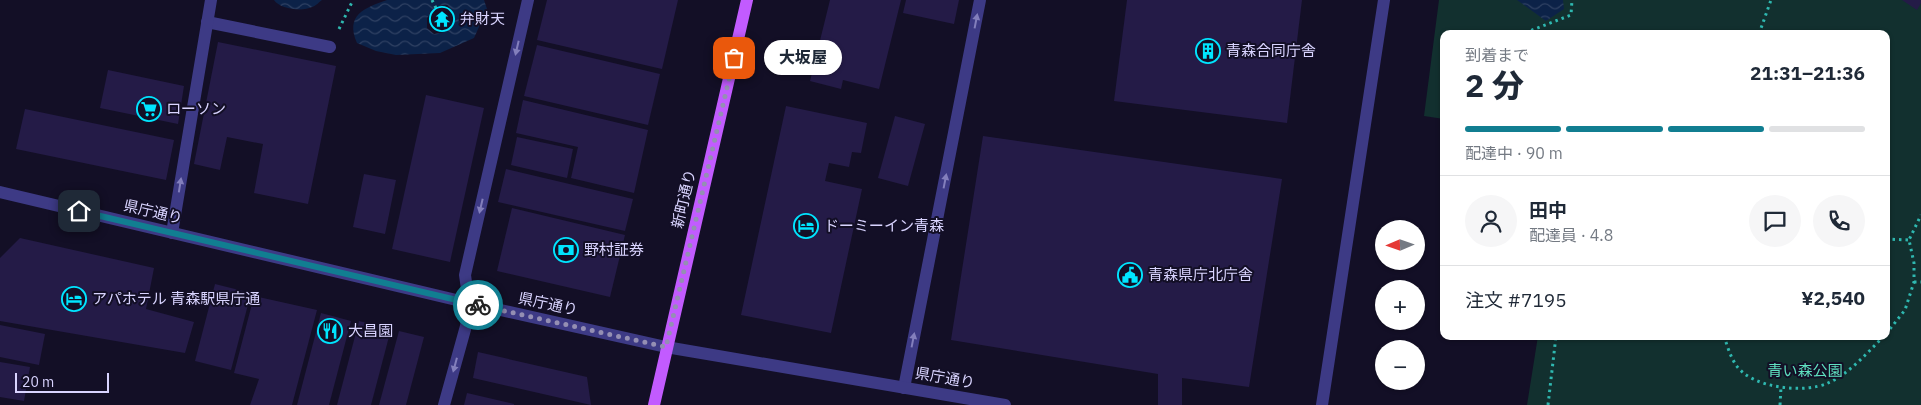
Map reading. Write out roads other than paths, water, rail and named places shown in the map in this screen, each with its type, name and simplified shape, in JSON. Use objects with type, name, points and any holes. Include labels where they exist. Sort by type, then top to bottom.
[{"type":"main road","name":"新町通り","points":[[654,405],[747,0]]},
{"type":"street","points":[[172,233],[211,0]]},
{"type":"street","points":[[444,405],[466,326],[469,303],[465,275],[528,0]]},
{"type":"street","points":[[904,388],[980,0]]},
{"type":"street","points":[[1322,405],[1384,0]]},
{"type":"street","points":[[207,22],[330,46]]},
{"type":"street","name":"県庁通り","points":[[0,192],[469,303],[666,347],[1005,405]]},
{"type":"water","points":[[274,0],[322,0],[308,9],[297,9],[281,6]]},
{"type":"water","points":[[387,0],[484,0],[487,9],[474,38],[440,53],[396,55],[376,51],[357,43],[354,33],[353,26],[359,14],[371,6]],"holes":[[[447,5],[453,12],[453,26],[445,32],[434,34],[427,28],[427,18],[437,6]]]},
{"type":"water","points":[[1517,0],[1563,0],[1564,9],[1546,21]]},
{"type":"place","name":"弁財天","points":[[442,19]]},
{"type":"place","name":"青森合同庁舎","points":[[1208,51]]},
{"type":"place","name":"大坂屋","points":[[734,58]]},
{"type":"place","name":"ローソン","points":[[149,109]]},
{"type":"place","name":"ドーミーイン青森","points":[[806,226]]},
{"type":"place","name":"野村証券","points":[[566,250]]},
{"type":"place","name":"青森県庁北庁舎","points":[[1130,275]]},
{"type":"place","name":"アパホテル 青森駅県庁通","points":[[74,299]]},
{"type":"place","name":"大昌園","points":[[330,331]]},
{"type":"park label","name":"青い森公園","points":[[1805,371]]}]
